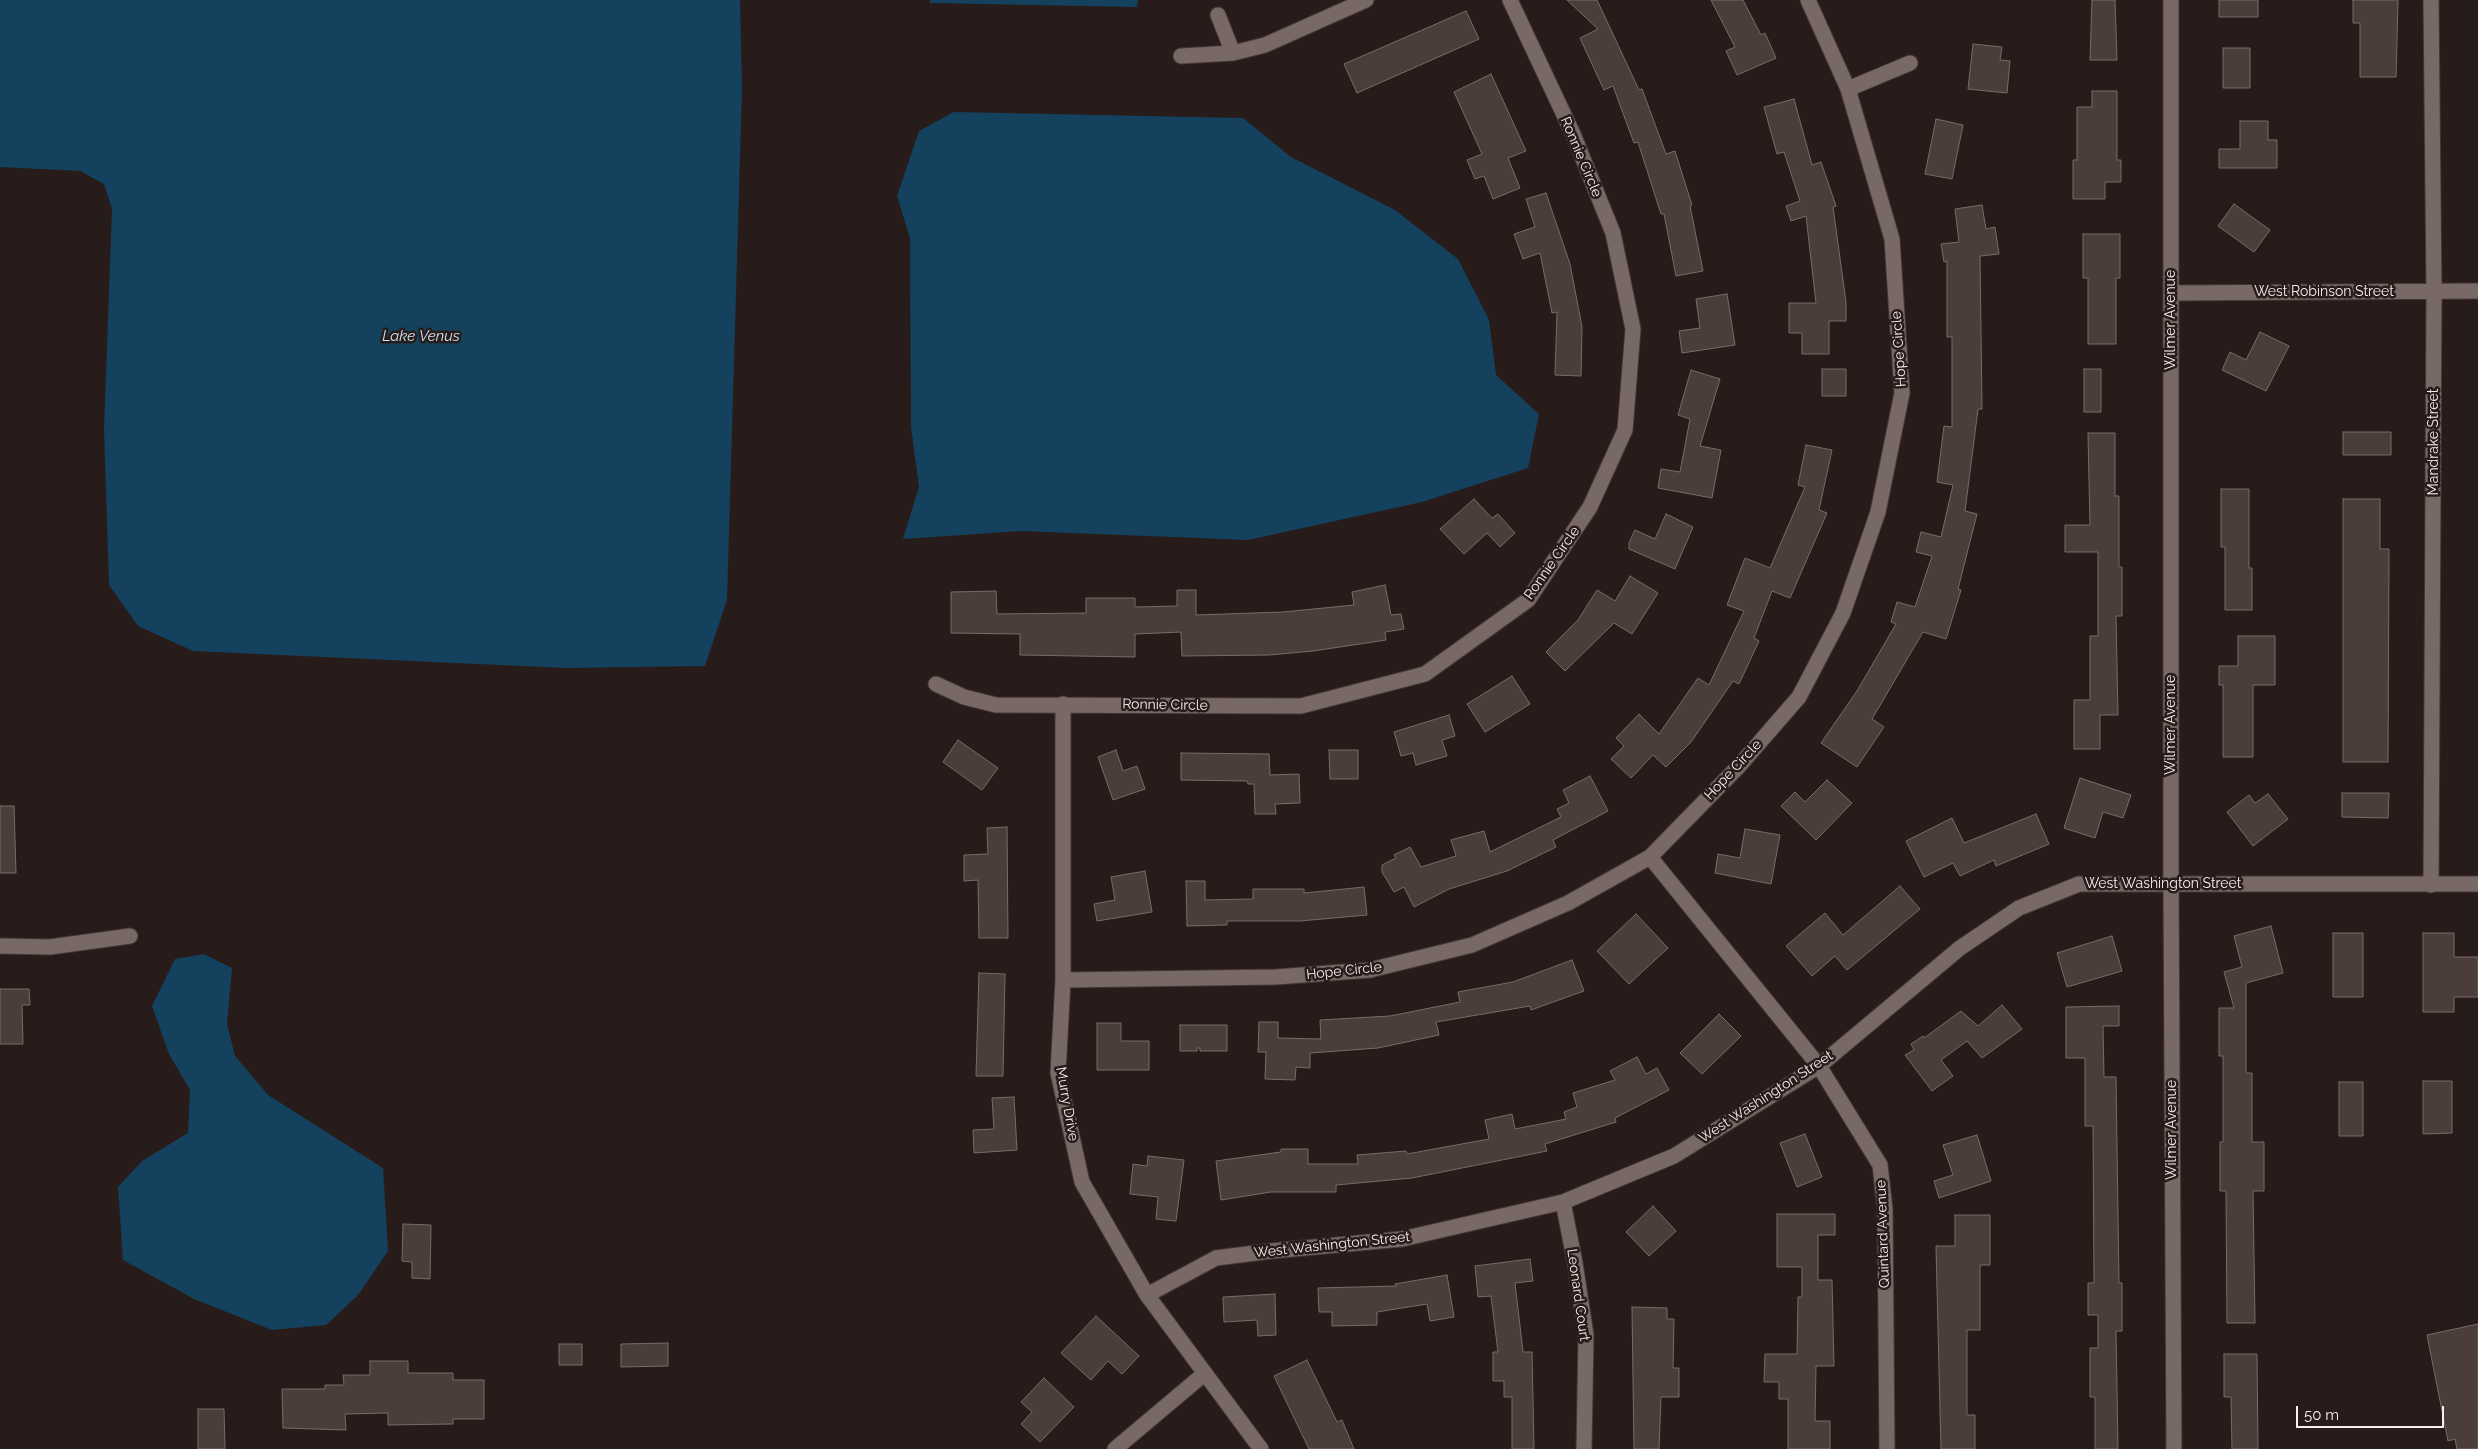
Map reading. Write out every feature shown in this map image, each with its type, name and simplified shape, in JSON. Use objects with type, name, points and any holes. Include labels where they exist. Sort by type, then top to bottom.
[{"type":"street","points":[[1181,56],[1233,53],[1265,45],[1366,0]]},
{"type":"street","name":"Ronnie Circle","points":[[936,684],[964,697],[996,705],[1301,706],[1424,674],[1528,600],[1590,507],[1625,430],[1633,329],[1613,233],[1573,134],[1510,0]]},
{"type":"street","name":"Hope Circle","points":[[1063,980],[1276,977],[1370,970],[1472,945],[1568,904],[1650,857],[1739,766],[1799,696],[1843,612],[1878,512],[1902,393],[1892,239],[1848,89],[1808,0]]},
{"type":"street","name":"Wilmer Avenue","points":[[2171,0],[2171,883],[2174,1449]]},
{"type":"street","name":"Mandrake Street","points":[[2431,0],[2434,291],[2431,885]]},
{"type":"street","points":[[1218,15],[1233,53]]},
{"type":"street","points":[[1848,89],[1910,63]]},
{"type":"street","name":"West Robinson Street","points":[[2171,293],[2478,291]]},
{"type":"street","name":"Murry Drive","points":[[1063,704],[1063,980],[1058,1073],[1082,1182],[1147,1295],[1261,1449]]},
{"type":"street","name":"Quintard Avenue","points":[[1650,857],[1818,1066],[1880,1165],[1885,1209],[1887,1449]]},
{"type":"street","name":"West Washington Street","points":[[1147,1295],[1216,1258],[1402,1239],[1563,1202],[1674,1156],[1818,1066],[1960,948],[2019,908],[2079,884],[2478,884]]},
{"type":"street","points":[[0,946],[50,947],[130,936]]},
{"type":"street","name":"Leonard Court","points":[[1563,1202],[1576,1263],[1586,1335],[1584,1449]]},
{"type":"street","points":[[1115,1449],[1204,1374]]},
{"type":"water","name":"Lake Venus","points":[[0,0],[740,0],[742,88],[727,600],[705,666],[566,668],[193,651],[138,626],[109,585],[104,429],[112,209],[104,184],[80,171],[0,167]]},
{"type":"water","points":[[930,0],[1138,0],[1137,7],[930,3]]},
{"type":"water","points":[[954,112],[1243,118],[1291,157],[1395,210],[1458,259],[1489,320],[1496,375],[1539,414],[1528,468],[1422,502],[1248,540],[1021,531],[903,539],[919,487],[911,427],[910,238],[897,196],[919,131]]},
{"type":"water","points":[[204,954],[232,968],[227,1024],[235,1056],[268,1095],[383,1168],[388,1251],[358,1295],[326,1325],[272,1330],[194,1299],[123,1260],[118,1187],[142,1161],[188,1133],[190,1090],[169,1054],[152,1006],[175,959]]},
{"type":"building","points":[[1567,0],[1597,0],[1639,90],[1642,89],[1666,154],[1675,151],[1692,205],[1690,206],[1703,271],[1676,276],[1664,214],[1661,214],[1638,142],[1634,143],[1613,86],[1604,90],[1580,38],[1598,29]]},
{"type":"building","points":[[1711,0],[1743,0],[1761,35],[1765,33],[1776,58],[1737,75],[1726,51],[1735,47]]},
{"type":"building","points":[[2092,0],[2115,0],[2117,60],[2090,60]]},
{"type":"building","points":[[2219,0],[2258,0],[2258,17],[2219,17]]},
{"type":"building","points":[[2353,0],[2398,0],[2396,77],[2360,77],[2360,23],[2353,23]]},
{"type":"building","points":[[1466,11],[1479,39],[1357,93],[1344,64]]},
{"type":"building","points":[[1973,44],[2002,47],[2000,60],[2010,61],[2007,93],[1968,89]]},
{"type":"building","points":[[2223,48],[2250,48],[2250,88],[2223,88]]},
{"type":"building","points":[[1491,74],[1526,151],[1508,158],[1520,188],[1493,199],[1484,176],[1475,179],[1467,160],[1482,154],[1454,92]]},
{"type":"building","points":[[2092,91],[2117,91],[2117,160],[2121,160],[2121,182],[2105,182],[2105,199],[2073,199],[2073,160],[2077,160],[2077,107],[2092,107]]},
{"type":"building","points":[[1794,99],[1812,165],[1821,162],[1836,206],[1833,207],[1846,302],[1846,321],[1829,321],[1829,354],[1802,354],[1802,333],[1789,333],[1789,303],[1816,303],[1806,216],[1791,221],[1786,206],[1800,201],[1784,152],[1777,154],[1764,107]]},
{"type":"building","points":[[1936,119],[1963,125],[1952,179],[1925,174]]},
{"type":"building","points":[[2240,121],[2268,121],[2268,140],[2277,140],[2277,168],[2219,168],[2219,149],[2240,149]]},
{"type":"building","points":[[1546,193],[1570,264],[1582,327],[1581,376],[1555,375],[1557,312],[1552,313],[1540,253],[1523,259],[1514,234],[1535,227],[1526,199]]},
{"type":"building","points":[[2234,204],[2270,230],[2254,252],[2218,226]]},
{"type":"building","points":[[1982,205],[1986,229],[1995,227],[1999,254],[1980,256],[1982,409],[1978,409],[1965,511],[1977,514],[1958,589],[1961,590],[1946,639],[1923,632],[1872,719],[1884,727],[1857,767],[1821,743],[1857,691],[1896,624],[1891,622],[1897,602],[1915,607],[1932,556],[1916,552],[1921,532],[1941,537],[1953,485],[1937,482],[1944,426],[1952,427],[1952,337],[1947,337],[1947,261],[1944,262],[1941,244],[1959,242],[1955,209]]},
{"type":"building","points":[[2083,234],[2120,234],[2120,278],[2116,278],[2116,344],[2088,344],[2088,278],[2083,278]]},
{"type":"building","points":[[1727,294],[1735,345],[1682,353],[1679,331],[1700,328],[1696,299]]},
{"type":"building","points":[[2260,332],[2289,346],[2266,391],[2222,370],[2230,352],[2246,360]]},
{"type":"building","points":[[1822,369],[1846,369],[1846,396],[1822,396]]},
{"type":"building","points":[[2084,369],[2101,369],[2101,412],[2084,412]]},
{"type":"building","points":[[1691,370],[1720,379],[1700,446],[1721,450],[1712,498],[1658,488],[1661,469],[1680,472],[1690,419],[1678,415]]},
{"type":"building","points":[[2343,432],[2391,432],[2391,455],[2343,455]]},
{"type":"building","points":[[2088,433],[2115,433],[2115,496],[2119,496],[2119,567],[2122,567],[2122,616],[2116,616],[2118,715],[2100,715],[2100,749],[2074,749],[2074,700],[2090,700],[2090,636],[2098,636],[2098,552],[2065,552],[2065,525],[2090,525]]},
{"type":"building","points":[[1806,445],[1832,450],[1819,510],[1827,513],[1790,598],[1772,591],[1754,638],[1759,641],[1739,684],[1733,681],[1691,742],[1666,767],[1653,755],[1631,778],[1611,759],[1624,746],[1616,738],[1639,714],[1659,734],[1698,678],[1709,685],[1744,611],[1727,605],[1745,558],[1770,568],[1805,487],[1798,485]]},
{"type":"building","points":[[2221,489],[2249,489],[2249,568],[2252,568],[2252,610],[2225,610],[2225,547],[2221,547]]},
{"type":"building","points":[[1474,499],[1492,518],[1498,514],[1515,533],[1500,547],[1487,533],[1464,554],[1440,529]]},
{"type":"building","points":[[2343,499],[2380,499],[2380,549],[2389,549],[2388,762],[2343,762]]},
{"type":"building","points":[[1666,514],[1693,527],[1675,569],[1629,549],[1629,543],[1635,530],[1655,539]]},
{"type":"building","points":[[1630,576],[1658,593],[1632,634],[1614,623],[1565,671],[1546,652],[1578,620],[1597,590],[1615,601]]},
{"type":"building","points":[[1385,585],[1391,615],[1401,614],[1404,629],[1385,632],[1386,640],[1313,651],[1269,655],[1182,656],[1181,632],[1135,634],[1135,657],[1020,655],[1020,634],[951,633],[951,592],[996,591],[997,614],[1086,613],[1086,598],[1135,598],[1135,607],[1177,606],[1177,590],[1196,590],[1196,615],[1283,612],[1354,605],[1352,592]]},
{"type":"building","points":[[2238,636],[2275,636],[2275,685],[2253,685],[2253,757],[2223,757],[2223,685],[2219,685],[2219,666],[2238,666]]},
{"type":"building","points":[[1512,676],[1530,704],[1485,732],[1467,704]]},
{"type":"building","points":[[1449,715],[1455,736],[1442,740],[1447,756],[1416,765],[1413,753],[1401,756],[1394,732]]},
{"type":"building","points":[[958,740],[998,768],[982,790],[943,762]]},
{"type":"building","points":[[1116,750],[1123,771],[1137,766],[1145,789],[1113,800],[1098,757]]},
{"type":"building","points":[[1329,750],[1358,750],[1358,779],[1330,779]]},
{"type":"building","points":[[1181,753],[1269,754],[1270,775],[1299,774],[1300,803],[1275,804],[1276,814],[1255,814],[1254,784],[1248,784],[1247,781],[1181,780]]},
{"type":"building","points":[[1590,776],[1608,811],[1553,840],[1556,847],[1507,871],[1449,889],[1414,907],[1404,887],[1394,892],[1382,872],[1382,865],[1396,858],[1394,855],[1410,847],[1421,867],[1456,856],[1451,840],[1484,831],[1490,852],[1561,817],[1557,809],[1569,803],[1563,790]]},
{"type":"building","points":[[2080,778],[2131,795],[2123,818],[2103,812],[2095,838],[2064,828]]},
{"type":"building","points":[[1827,780],[1852,803],[1816,840],[1781,806],[1795,792],[1805,802]]},
{"type":"building","points":[[2342,793],[2389,793],[2388,818],[2342,817]]},
{"type":"building","points":[[2268,794],[2288,819],[2253,846],[2227,812],[2249,795],[2255,803]]},
{"type":"building","points":[[0,806],[14,806],[16,873],[0,873]]},
{"type":"building","points":[[2036,814],[2049,844],[1996,866],[1994,860],[1960,876],[1953,863],[1924,877],[1906,841],[1952,818],[1964,843]]},
{"type":"building","points":[[1007,827],[1008,938],[979,938],[978,880],[964,881],[964,855],[988,854],[987,828]]},
{"type":"building","points":[[1745,829],[1780,835],[1771,884],[1715,873],[1718,854],[1740,858]]},
{"type":"building","points":[[1145,871],[1152,912],[1097,921],[1094,904],[1115,900],[1111,877]]},
{"type":"building","points":[[1186,881],[1205,881],[1205,900],[1253,899],[1253,889],[1304,889],[1304,893],[1364,887],[1367,915],[1300,921],[1227,921],[1227,925],[1187,926]]},
{"type":"building","points":[[1900,886],[1920,909],[1847,970],[1835,956],[1812,976],[1786,946],[1825,913],[1843,935]]},
{"type":"building","points":[[1636,914],[1668,948],[1629,984],[1597,951]]},
{"type":"building","points":[[2271,926],[2283,973],[2246,983],[2246,1073],[2252,1073],[2252,1142],[2264,1142],[2264,1191],[2253,1191],[2255,1323],[2227,1323],[2226,1191],[2220,1191],[2220,1142],[2223,1142],[2223,1056],[2219,1056],[2219,1008],[2234,1008],[2224,972],[2242,967],[2234,936]]},
{"type":"building","points":[[2333,933],[2363,933],[2363,997],[2333,997]]},
{"type":"building","points":[[2423,933],[2454,933],[2454,957],[2478,957],[2478,997],[2454,997],[2454,1012],[2423,1012]]},
{"type":"building","points":[[2112,936],[2122,971],[2067,987],[2057,953]]},
{"type":"building","points":[[1572,960],[1584,991],[1531,1010],[1530,1006],[1436,1022],[1439,1035],[1378,1048],[1310,1053],[1310,1068],[1296,1067],[1295,1080],[1265,1079],[1266,1052],[1258,1052],[1259,1022],[1278,1022],[1278,1038],[1321,1039],[1320,1020],[1390,1016],[1460,1002],[1458,992],[1513,982]]},
{"type":"building","points":[[979,973],[1005,974],[1003,1076],[976,1076]]},
{"type":"building","points":[[0,989],[29,989],[30,1005],[22,1005],[23,1044],[0,1044]]},
{"type":"building","points":[[2002,1005],[2022,1029],[1982,1058],[1967,1041],[1941,1060],[1953,1076],[1932,1091],[1905,1055],[1914,1050],[1911,1044],[1923,1036],[1924,1038],[1961,1011],[1978,1026]]},
{"type":"building","points":[[2119,1006],[2119,1026],[2103,1026],[2104,1077],[2116,1077],[2119,1283],[2122,1283],[2122,1331],[2116,1331],[2118,1449],[2095,1449],[2095,1397],[2090,1397],[2090,1348],[2098,1348],[2098,1315],[2088,1315],[2088,1283],[2094,1283],[2093,1126],[2085,1126],[2085,1058],[2066,1058],[2066,1007]]},
{"type":"building","points":[[1719,1014],[1741,1036],[1702,1074],[1680,1053]]},
{"type":"building","points":[[1097,1023],[1121,1023],[1121,1041],[1149,1041],[1149,1070],[1097,1070]]},
{"type":"building","points":[[1180,1025],[1227,1025],[1227,1051],[1200,1051],[1200,1048],[1197,1048],[1197,1051],[1180,1051]]},
{"type":"building","points":[[1637,1057],[1646,1074],[1657,1068],[1669,1090],[1615,1118],[1616,1122],[1545,1144],[1547,1151],[1412,1178],[1336,1185],[1336,1192],[1271,1192],[1221,1200],[1216,1161],[1281,1152],[1281,1149],[1308,1149],[1308,1164],[1358,1164],[1357,1155],[1406,1151],[1407,1154],[1489,1139],[1485,1120],[1512,1114],[1515,1129],[1566,1119],[1564,1112],[1577,1107],[1573,1093],[1615,1080],[1610,1071]]},
{"type":"building","points":[[2423,1081],[2452,1081],[2452,1133],[2423,1134]]},
{"type":"building","points":[[2339,1082],[2363,1082],[2363,1136],[2339,1136]]},
{"type":"building","points":[[1014,1097],[1017,1150],[974,1153],[973,1130],[994,1129],[992,1098]]},
{"type":"building","points":[[1805,1134],[1822,1177],[1797,1187],[1780,1143]]},
{"type":"building","points":[[1977,1135],[1991,1181],[1939,1198],[1934,1181],[1953,1175],[1943,1145]]},
{"type":"building","points":[[1148,1156],[1184,1160],[1176,1221],[1156,1219],[1158,1197],[1130,1194],[1133,1164],[1147,1166]]},
{"type":"building","points":[[1653,1206],[1676,1231],[1649,1256],[1626,1232]]},
{"type":"building","points":[[1777,1214],[1835,1214],[1835,1235],[1818,1235],[1818,1280],[1832,1280],[1834,1366],[1816,1366],[1815,1421],[1830,1421],[1830,1449],[1788,1449],[1788,1399],[1779,1399],[1779,1382],[1764,1382],[1765,1354],[1797,1354],[1798,1297],[1802,1297],[1802,1267],[1777,1267]]},
{"type":"building","points":[[1955,1215],[1990,1215],[1990,1265],[1980,1265],[1980,1330],[1967,1330],[1967,1415],[1975,1415],[1975,1449],[1941,1449],[1936,1246],[1955,1246]]},
{"type":"building","points":[[403,1224],[431,1225],[430,1279],[412,1278],[412,1262],[402,1261]]},
{"type":"building","points":[[1530,1259],[1533,1281],[1515,1283],[1523,1352],[1532,1352],[1534,1449],[1512,1449],[1512,1397],[1504,1397],[1504,1381],[1493,1381],[1493,1352],[1498,1352],[1491,1296],[1478,1297],[1475,1266]]},
{"type":"building","points":[[1447,1275],[1454,1317],[1430,1321],[1427,1304],[1377,1312],[1377,1325],[1332,1326],[1332,1312],[1319,1312],[1318,1288],[1396,1286],[1395,1284]]},
{"type":"building","points":[[1275,1294],[1276,1335],[1258,1336],[1257,1320],[1224,1322],[1223,1297]]},
{"type":"building","points":[[1632,1307],[1667,1308],[1667,1319],[1674,1319],[1673,1368],[1679,1368],[1679,1397],[1661,1397],[1659,1449],[1634,1449]]},
{"type":"building","points":[[1096,1316],[1139,1356],[1122,1374],[1108,1361],[1091,1380],[1061,1353]]},
{"type":"building","points":[[2478,1324],[2478,1449],[2457,1449],[2455,1439],[2448,1441],[2427,1335]]},
{"type":"building","points":[[668,1343],[668,1366],[621,1367],[621,1344]]},
{"type":"building","points":[[559,1344],[582,1344],[582,1365],[559,1365]]},
{"type":"building","points":[[2224,1354],[2257,1354],[2258,1449],[2232,1449],[2231,1397],[2224,1397]]},
{"type":"building","points":[[1307,1360],[1337,1422],[1342,1420],[1354,1449],[1309,1449],[1274,1376]]},
{"type":"building","points":[[370,1361],[408,1361],[408,1373],[453,1373],[453,1380],[484,1380],[484,1419],[453,1419],[453,1424],[388,1425],[388,1413],[345,1414],[346,1430],[283,1428],[282,1389],[325,1389],[325,1385],[344,1385],[343,1375],[370,1375]]},
{"type":"building","points":[[1044,1378],[1074,1407],[1040,1442],[1021,1424],[1032,1412],[1021,1402]]},
{"type":"building","points":[[198,1409],[224,1409],[225,1449],[198,1449]]}]
